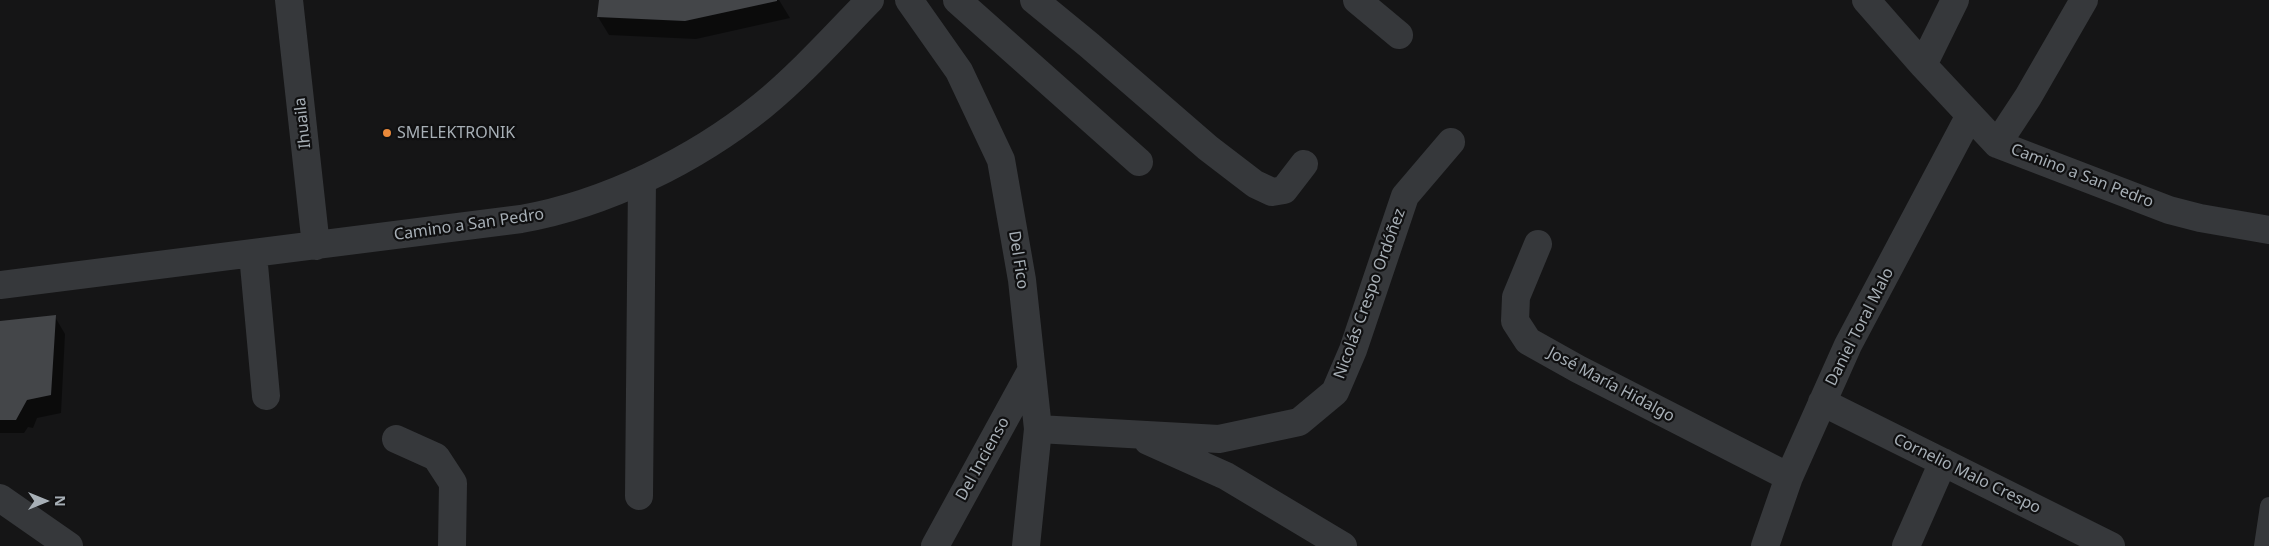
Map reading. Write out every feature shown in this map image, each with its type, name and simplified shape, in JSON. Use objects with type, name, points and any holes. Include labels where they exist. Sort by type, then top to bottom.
[{"type":"street","name":"Ihuaila","points":[[289,0],[316,246]]},
{"type":"street","name":"Camino a San Pedro","points":[[0,285],[541,216],[586,203],[642,180],[704,146],[756,110],[798,74],[870,0]]},
{"type":"street","name":"Del Fico","points":[[909,0],[959,71],[1001,160],[1022,280],[1038,429],[1026,546]]},
{"type":"street","points":[[957,0],[1139,162]]},
{"type":"street","points":[[1034,0],[1208,148],[1255,184],[1272,192],[1284,190],[1304,164]]},
{"type":"street","points":[[1357,0],[1399,35]]},
{"type":"street","name":"Camino a San Pedro","points":[[1866,0],[1923,66],[1997,144],[2169,210],[2200,218],[2269,230]]},
{"type":"street","points":[[1923,66],[1955,0]]},
{"type":"street","points":[[1997,144],[2028,98],[2084,0]]},
{"type":"street","name":"Daniel Toral Malo","points":[[1765,546],[1789,477],[1848,345],[1970,115]]},
{"type":"street","name":"Nicolás Crespo Ordóñez","points":[[1038,429],[1219,439],[1299,422],[1335,392],[1353,350],[1405,196],[1450,142]]},
{"type":"street","points":[[639,496],[642,180]]},
{"type":"street","name":"José María Hidalgo","points":[[1538,244],[1516,298],[1515,321],[1528,341],[1578,369],[1789,477]]},
{"type":"street","points":[[253,254],[266,396]]},
{"type":"street","name":"Del Incienso","points":[[935,546],[1032,372]]},
{"type":"street","name":"Cornelio Malo Crespo","points":[[1822,402],[2111,546]]},
{"type":"street","points":[[1133,434],[1226,476],[1343,546]]},
{"type":"street","points":[[396,439],[436,457],[453,483],[452,546]]},
{"type":"street","points":[[1906,546],[1943,462]]},
{"type":"street","points":[[0,498],[43,538],[69,546]]},
{"type":"lane","points":[[2263,546],[2269,506]]},
{"type":"building","points":[[599,0],[777,1],[685,21],[597,17]]},
{"type":"building","points":[[56,315],[51,395],[27,400],[16,420],[0,420],[0,321]]},
{"type":"place","name":"SMELEKTRONIK","points":[[387,133]]}]
